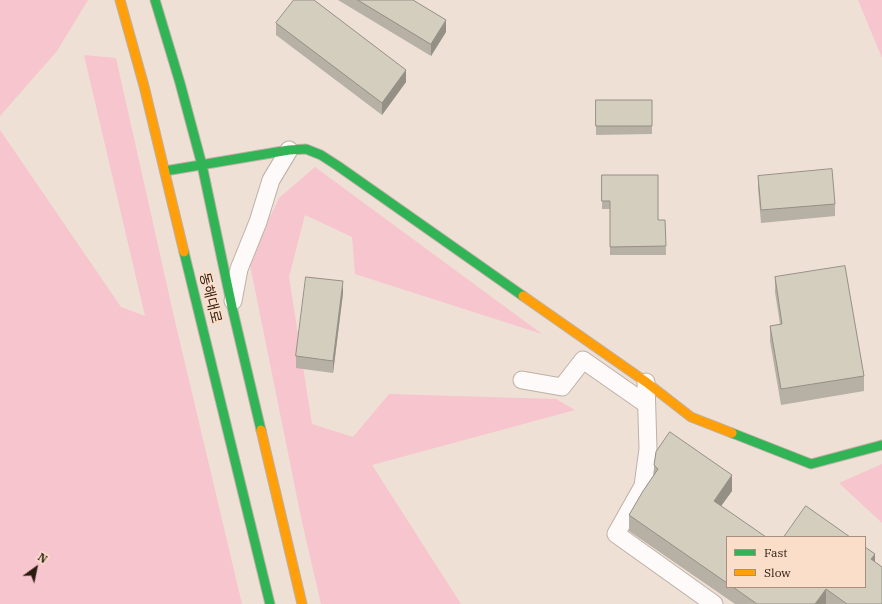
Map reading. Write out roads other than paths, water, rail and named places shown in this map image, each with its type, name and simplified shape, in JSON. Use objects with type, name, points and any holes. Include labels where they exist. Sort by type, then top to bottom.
[{"type":"main road","name":"동해대로","points":[[120,0],[144,86],[270,604]]},
{"type":"main road","name":"동해대로","points":[[155,0],[202,165],[232,307],[302,604]]},
{"type":"main road","points":[[165,171],[289,150],[306,149],[321,155],[646,382],[691,417],[811,464],[882,445]]},
{"type":"street","points":[[232,307],[239,269],[258,222],[271,180],[289,150]]},
{"type":"street","points":[[522,380],[562,387],[583,360],[646,404]]},
{"type":"street","points":[[646,382],[648,449],[643,486],[616,534],[714,604]]}]
